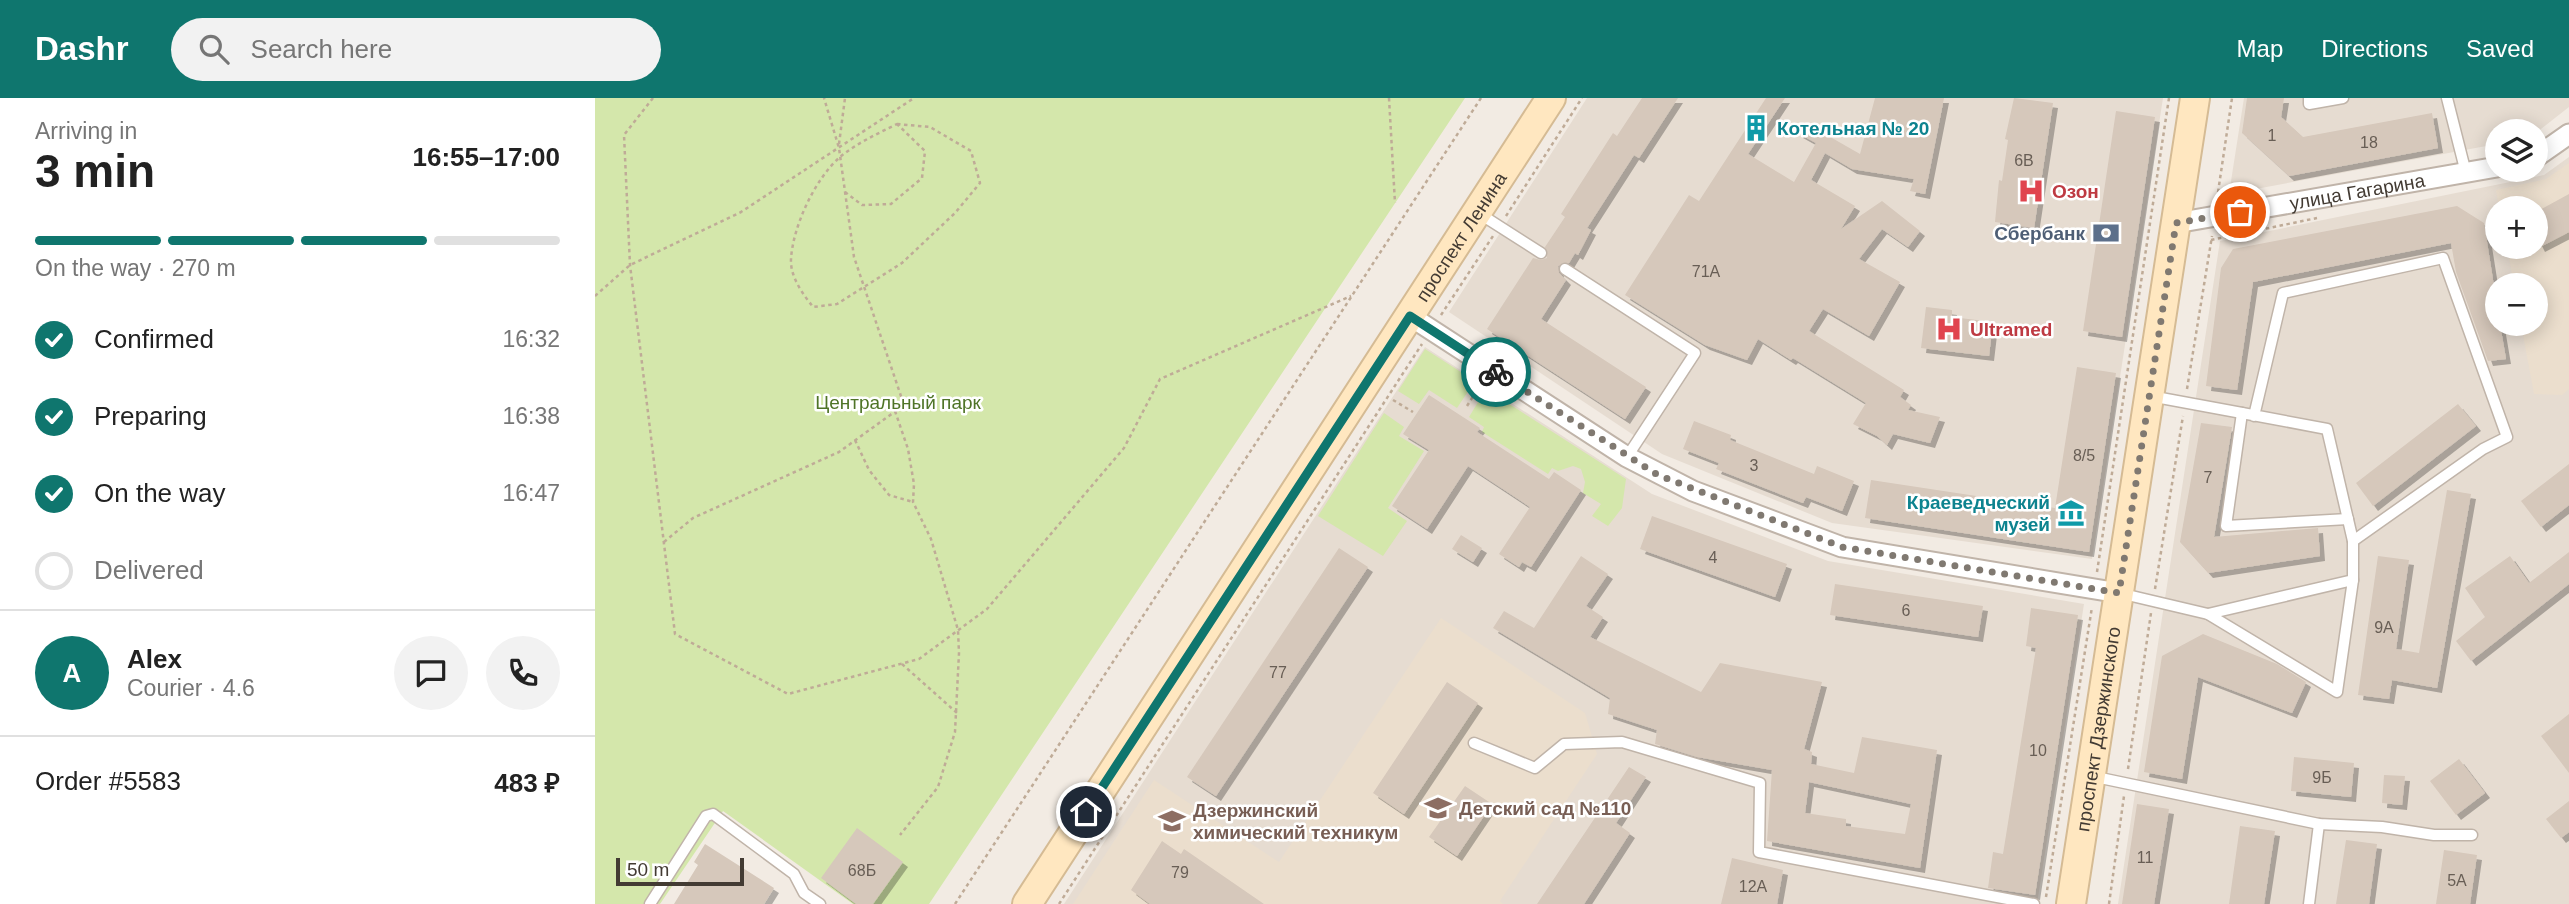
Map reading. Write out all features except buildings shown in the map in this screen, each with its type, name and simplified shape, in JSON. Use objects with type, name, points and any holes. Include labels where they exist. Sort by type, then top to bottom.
[{"type":"main road","name":"проспект Ленина","points":[[1027,904],[1421,323],[1488,219],[1551,98]]},
{"type":"main road","name":"проспект Дзержинского","points":[[2071,904],[2091,776],[2107,591],[2149,396],[2195,98]]},
{"type":"street","points":[[2548,149],[2569,134]]},
{"type":"street","name":"улица Гагарина","points":[[2176,223],[2485,169]]},
{"type":"street","points":[[1421,323],[1627,457],[1693,491],[1842,547],[2107,591]]},
{"type":"lane","points":[[2309,98],[2309,104],[2343,98]]},
{"type":"lane","points":[[2447,98],[2466,173]]},
{"type":"lane","points":[[1488,219],[1541,253]]},
{"type":"lane","points":[[2254,416],[2283,293],[2443,258],[2507,436],[2483,449],[2353,541]]},
{"type":"lane","points":[[1565,269],[1695,353],[1627,457]]},
{"type":"lane","points":[[2107,591],[2208,614],[2337,692],[2354,580],[2353,541],[2327,429],[2149,396]]},
{"type":"lane","points":[[2242,413],[2226,526],[2348,519]]},
{"type":"lane","points":[[2208,614],[2354,580]]},
{"type":"lane","points":[[1473,743],[1535,768],[1564,744],[1622,743],[1635,746],[1761,783],[1759,852],[2034,904]]},
{"type":"lane","points":[[2091,776],[2207,803],[2319,824],[2382,827],[2434,835],[2472,835]]},
{"type":"lane","points":[[650,904],[706,816],[713,814],[794,874],[804,892],[820,904]]},
{"type":"lane","points":[[2309,904],[2319,824]]},
{"type":"path","points":[[653,98],[624,135],[630,265],[675,634],[788,694],[919,659],[987,608],[1124,448],[1160,379],[1351,296]]},
{"type":"path","points":[[664,542],[693,518],[839,452],[904,405],[854,257],[839,148],[824,98]]},
{"type":"path","points":[[839,148],[845,98]]},
{"type":"path","points":[[595,296],[630,265],[741,212],[914,98]]},
{"type":"path","points":[[1389,98],[1395,203]]},
{"type":"path","points":[[955,904],[1481,98]]},
{"type":"path","points":[[1059,904],[1488,219],[1583,98]]},
{"type":"path","points":[[2045,904],[2107,591],[2169,98]]},
{"type":"path","points":[[2109,904],[2153,601],[2232,98]]},
{"type":"path","points":[[845,192],[862,205],[891,204],[922,178],[925,151],[897,124]]},
{"type":"path","points":[[897,124],[929,127],[971,151],[980,183],[955,214],[902,263],[838,304],[813,307],[798,288],[791,260],[802,217],[820,184],[840,158],[869,138],[897,124]]},
{"type":"path","points":[[1467,405],[1479,387]]},
{"type":"path","points":[[1393,400],[1413,412]]},
{"type":"path","points":[[895,411],[908,449],[914,484],[913,502],[931,539],[958,630],[955,733],[937,787],[900,835]]},
{"type":"path","points":[[855,440],[869,470],[889,495],[913,502]]},
{"type":"path","points":[[902,664],[957,713]]},
{"type":"shaded area","points":[[1587,98],[2163,98],[2092,559],[1832,523],[1662,454],[1449,312]]},
{"type":"shaded area","points":[[2244,98],[2569,98],[2569,107],[2548,124],[2548,119],[2485,119],[2485,146],[2229,194]]},
{"type":"shaded area","points":[[2569,157],[2569,904],[2118,904],[2220,241],[2510,182],[2548,182],[2548,172]]},
{"type":"shaded area","points":[[2569,163],[2569,389],[2562,395],[2534,394],[2523,336],[2548,336],[2548,273],[2512,273],[2509,259],[2548,259],[2548,196],[2497,196],[2496,190],[2532,182],[2548,182],[2548,178]]},
{"type":"shaded area","points":[[1425,347],[1652,494],[1828,561],[2084,604],[2037,904],[1064,904]]},
{"type":"shaded area","name":"Детский сад №110","points":[[1441,618],[1585,713],[1597,754],[1500,901],[1503,904],[1073,904],[1154,780],[1279,862]]},
{"type":"green space","name":"Центральный парк","points":[[595,98],[1465,98],[929,904],[853,904],[723,811],[660,904],[595,904]]},
{"type":"green space","points":[[1425,349],[1475,381],[1457,408],[1429,390],[1419,404],[1398,391]]},
{"type":"green space","points":[[1486,389],[1626,479],[1622,508],[1608,526],[1592,516],[1601,504],[1583,493],[1585,482],[1581,469],[1573,466],[1558,471],[1552,468],[1548,474],[1482,432],[1484,427],[1469,417]]},
{"type":"green space","points":[[1384,413],[1404,427],[1399,436],[1424,451],[1388,508],[1407,521],[1383,556],[1318,516]]},
{"type":"way so far","points":[[1496,372],[1658,475],[1812,537],[1842,547],[2119,593],[2176,223],[2240,212]]},
{"type":"place","name":"Котельная № 20","points":[[1756,128]]},
{"type":"place","name":"Озон","points":[[2031,191]]},
{"type":"place","name":"Сбербанк","points":[[2106,233]]},
{"type":"place","name":"Ultramed","points":[[1949,329]]},
{"type":"place","name":"Краеведческий музей","points":[[2071,513]]},
{"type":"place","name":"Детский сад №110","points":[[1438,808]]},
{"type":"place","name":"Дзержинский химический техникум","points":[[1172,821]]},
{"type":"route","points":[[1086,812],[1410,316],[1496,372]]}]
